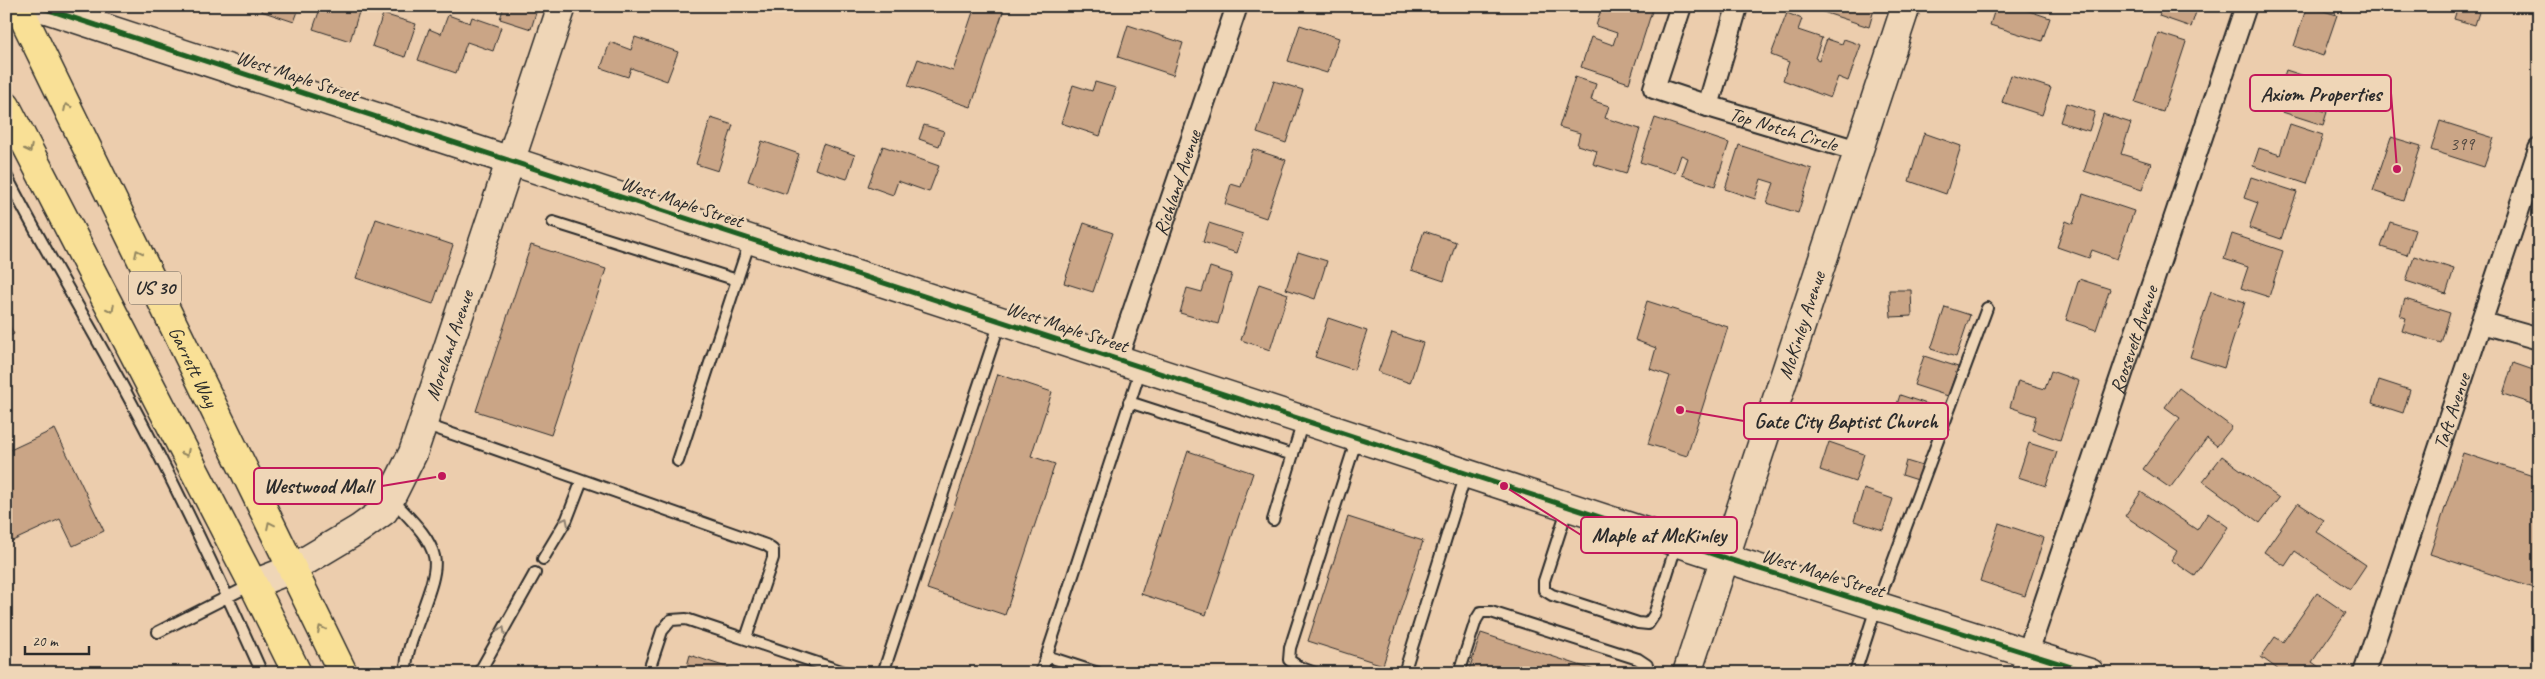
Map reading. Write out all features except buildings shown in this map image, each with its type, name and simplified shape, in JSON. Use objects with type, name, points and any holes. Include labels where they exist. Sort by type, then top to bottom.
[{"type":"main road","name":"Garrett Way","points":[[18,6],[343,673]]},
{"type":"main road","name":"US 30","points":[[6,106],[297,673]]},
{"type":"street","name":"West Maple Street","points":[[37,6],[78,14],[510,162],[1725,558],[1877,605],[2024,663],[2090,673]]},
{"type":"street","name":"Moreland Avenue","points":[[253,584],[292,569],[359,529],[384,511],[413,453],[562,6]]},
{"type":"street","name":"Richland Avenue","points":[[1129,363],[1236,6]]},
{"type":"street","name":"Top Notch Circle","points":[[1681,6],[1654,88],[1858,151]]},
{"type":"street","name":"Top Notch Circle","points":[[1708,106],[1737,7],[1735,6]]},
{"type":"street","name":"McKinley Avenue","points":[[1687,673],[1906,6]]},
{"type":"street","name":"Roosevelt Avenue","points":[[2024,663],[2246,6]]},
{"type":"street","name":"Taft Avenue","points":[[2364,673],[2539,149]]},
{"type":"street","points":[[2482,323],[2539,339]]},
{"type":"lane","points":[[6,175],[40,242],[130,400],[228,596],[262,673]]},
{"type":"lane","points":[[553,222],[737,280]]},
{"type":"lane","points":[[678,461],[750,240]]},
{"type":"lane","points":[[1855,673],[1877,605],[1987,308]]},
{"type":"lane","points":[[882,673],[1000,321]]},
{"type":"lane","points":[[1041,673],[1129,402],[1129,363]]},
{"type":"lane","points":[[1129,402],[1293,455]]},
{"type":"lane","points":[[1273,520],[1303,420]]},
{"type":"lane","points":[[423,424],[766,545],[774,550],[746,638]]},
{"type":"lane","points":[[1315,673],[1299,667],[1289,660],[1290,648],[1357,437]]},
{"type":"lane","points":[[1404,673],[1466,473]]},
{"type":"lane","points":[[543,559],[566,519],[582,480]]},
{"type":"lane","points":[[391,497],[428,541],[435,558],[432,580],[407,658],[406,673]]},
{"type":"lane","points":[[1568,506],[1544,581],[1544,590],[1552,595],[1638,623],[1648,624],[1654,615],[1678,542]]},
{"type":"lane","points":[[479,673],[535,573]]},
{"type":"lane","name":"Moreland Avenue","points":[[158,632],[253,584]]},
{"type":"lane","points":[[1459,673],[1476,620],[1481,612],[1491,612],[1638,658],[1647,665],[1648,673]]},
{"type":"lane","points":[[648,673],[662,631],[671,620],[686,619],[847,673]]},
{"type":"lane","points":[[1046,656],[1098,673]]},
{"type":"cycle path","points":[[37,6],[1725,558],[2090,673]]},
{"type":"place","name":"Axiom Properties","points":[[2397,169]]},
{"type":"place","name":"Gate City Baptist Church","points":[[1680,410]]},
{"type":"place","name":"Westwood Mall","points":[[442,476]]},
{"type":"place","name":"Maple at McKinley","points":[[1504,486]]}]
